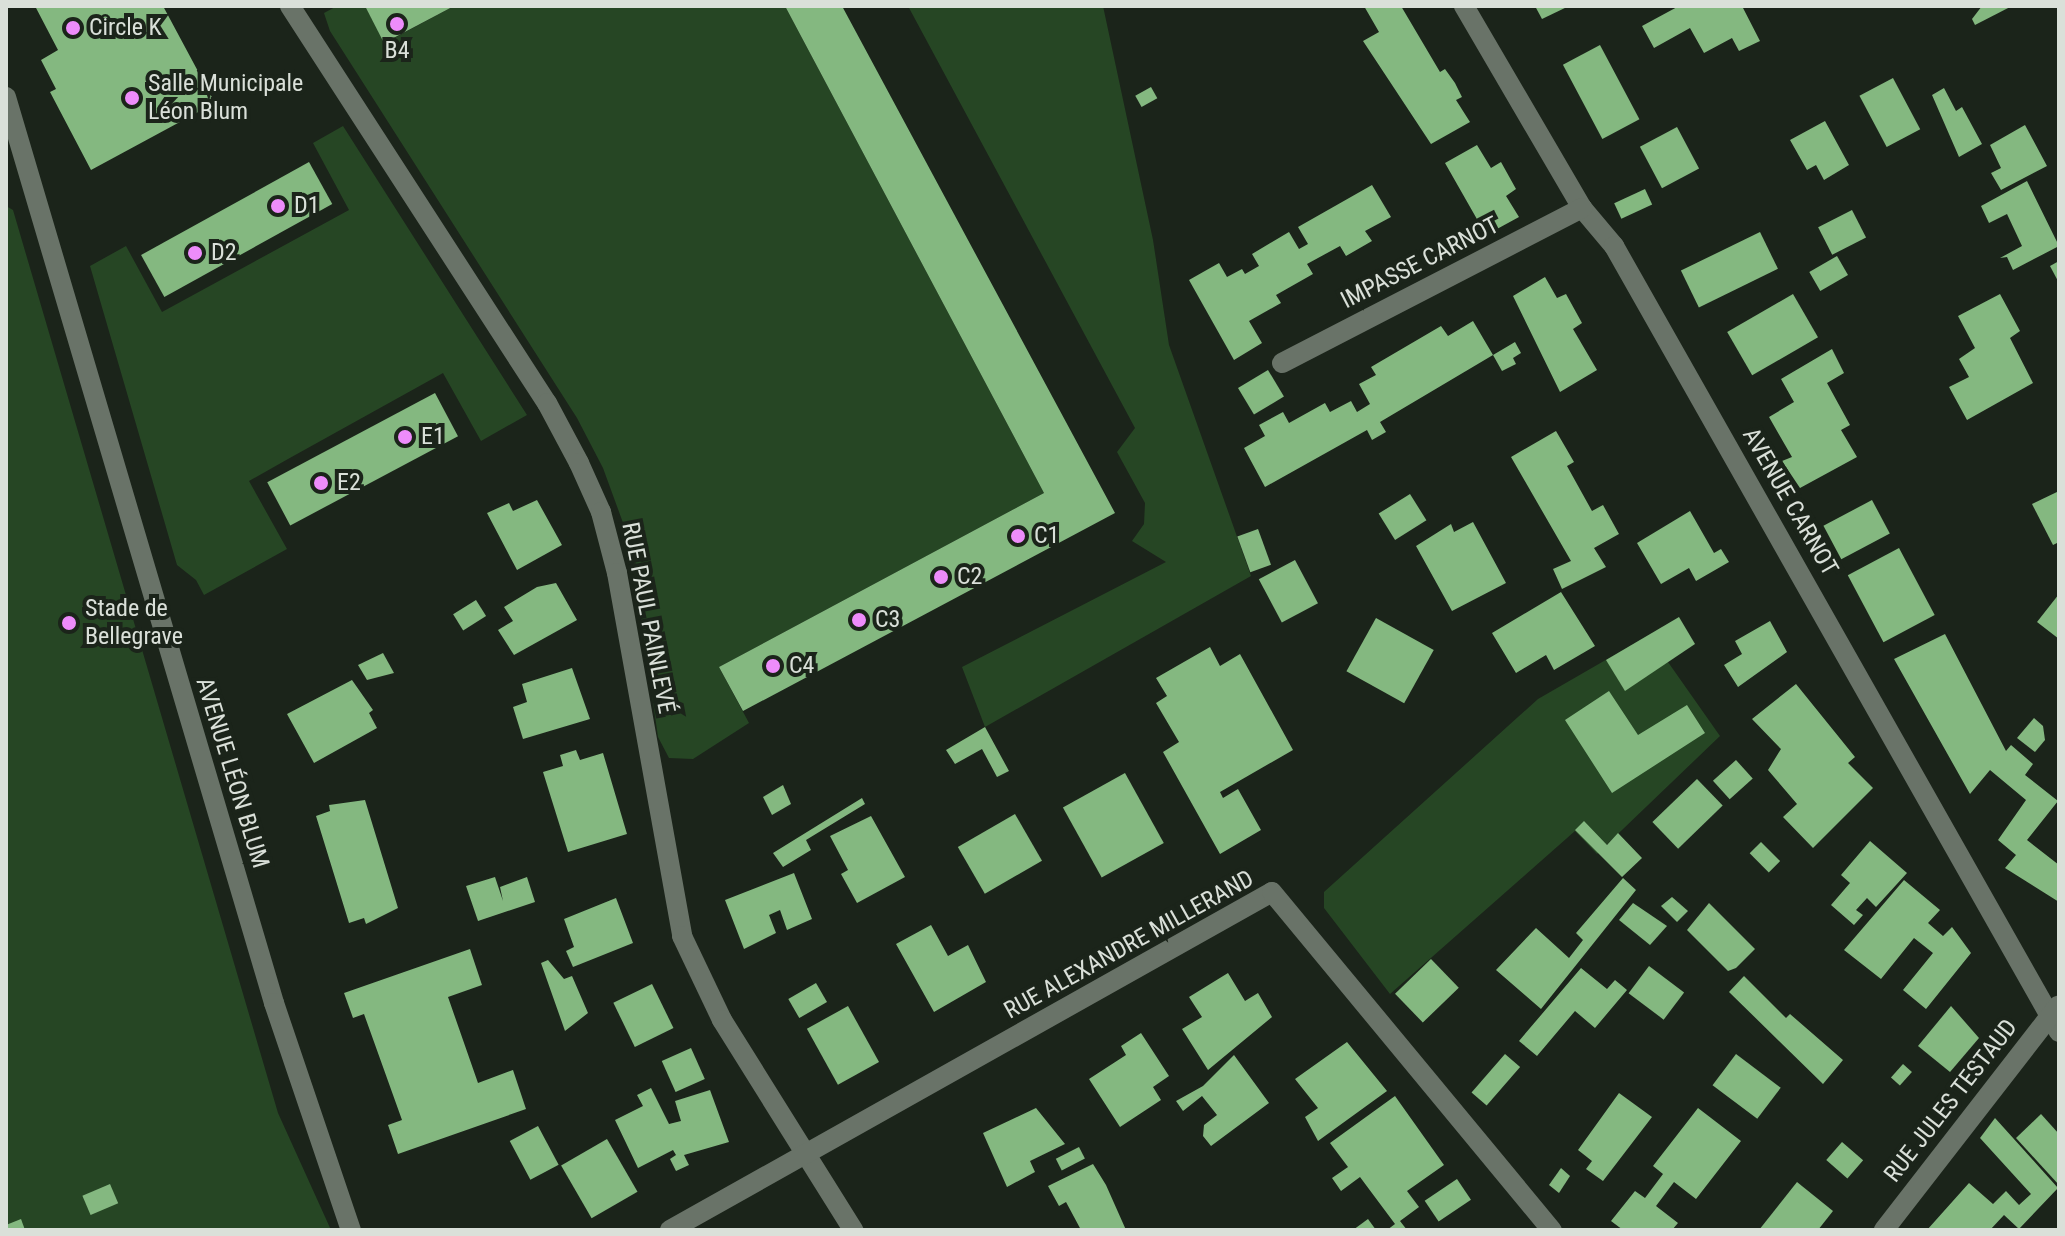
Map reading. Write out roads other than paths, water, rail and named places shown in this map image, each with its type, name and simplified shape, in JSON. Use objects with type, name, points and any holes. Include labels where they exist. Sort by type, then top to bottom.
[{"type":"street","name":"RUE PAUL PAINLEVÉ","points":[[290,6],[547,403],[601,512],[617,573],[682,936],[722,1020],[803,1157],[853,1230]]},
{"type":"street","name":"AVENUE CARNOT","points":[[1464,6],[1582,208],[1614,246],[2056,1017]]},
{"type":"street","name":"AVENUE LÉON BLUM","points":[[6,97],[274,1003],[351,1230]]},
{"type":"street","name":"IMPASSE CARNOT","points":[[1282,363],[1582,208]]},
{"type":"street","name":"RUE ALEXANDRE MILLERAND","points":[[670,1230],[1272,892],[1552,1230]]},
{"type":"street","name":"RUE JULES TESTAUD","points":[[1884,1230],[2056,1017]]},
{"type":"place","name":"B4","points":[[397,24]]},
{"type":"place","name":"Circle K","points":[[73,28]]},
{"type":"place","name":"Salle Municipale Léon Blum","points":[[132,98]]},
{"type":"place","name":"D1","points":[[278,206]]},
{"type":"place","name":"D2","points":[[195,253]]},
{"type":"place","name":"E1","points":[[405,437]]},
{"type":"place","name":"E2","points":[[321,483]]},
{"type":"place","name":"C1","points":[[1018,536]]},
{"type":"place","name":"C2","points":[[941,577]]},
{"type":"place","name":"C3","points":[[859,620]]},
{"type":"place","name":"Stade de Bellegrave","points":[[69,623]]},
{"type":"place","name":"C4","points":[[773,666]]}]
